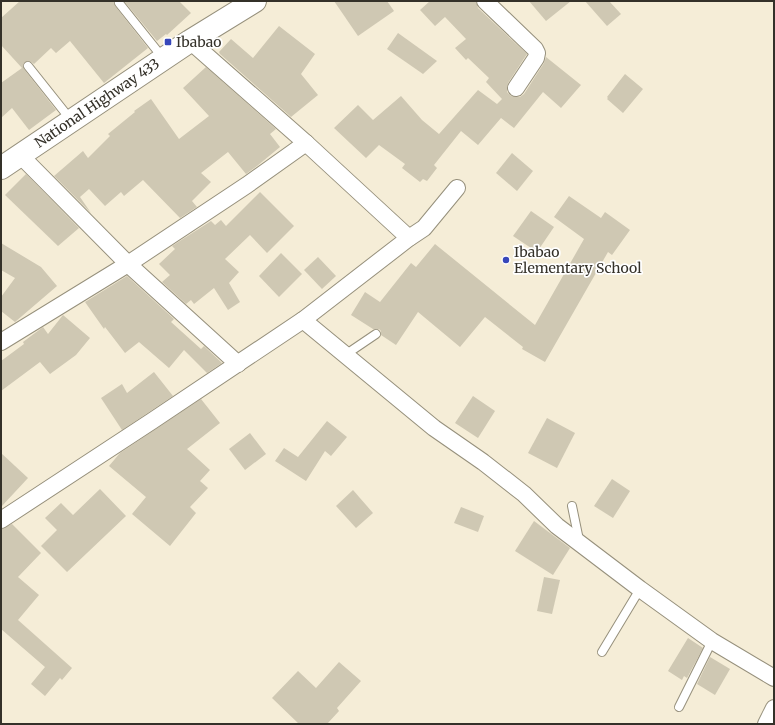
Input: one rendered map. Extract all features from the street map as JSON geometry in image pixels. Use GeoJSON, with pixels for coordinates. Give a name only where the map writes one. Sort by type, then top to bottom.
{"type":"FeatureCollection","features":[{"type":"Feature","properties":{"kind":"main road","name":"National Highway 433"},"geometry":{"type":"LineString","coordinates":[[1,168],[190,41],[255,1]]}},
{"type":"Feature","properties":{"kind":"street"},"geometry":{"type":"LineString","coordinates":[[485,1],[535,49],[537,53],[536,58],[516,88]]}},
{"type":"Feature","properties":{"kind":"street"},"geometry":{"type":"LineString","coordinates":[[190,41],[306,143],[409,238]]}},
{"type":"Feature","properties":{"kind":"street"},"geometry":{"type":"LineString","coordinates":[[1,342],[128,264],[247,185],[306,143]]}},
{"type":"Feature","properties":{"kind":"street"},"geometry":{"type":"LineString","coordinates":[[20,155],[128,264],[238,364]]}},
{"type":"Feature","properties":{"kind":"street"},"geometry":{"type":"LineString","coordinates":[[1,520],[303,320],[424,228],[457,188]]}},
{"type":"Feature","properties":{"kind":"street"},"geometry":{"type":"LineString","coordinates":[[303,320],[434,428],[483,462],[524,494],[557,526],[579,543],[712,641],[774,678]]}},
{"type":"Feature","properties":{"kind":"street"},"geometry":{"type":"LineString","coordinates":[[766,724],[774,708]]}},
{"type":"Feature","properties":{"kind":"lane"},"geometry":{"type":"LineString","coordinates":[[119,3],[163,59]]}},
{"type":"Feature","properties":{"kind":"lane"},"geometry":{"type":"LineString","coordinates":[[28,66],[71,120]]}},
{"type":"Feature","properties":{"kind":"lane"},"geometry":{"type":"LineString","coordinates":[[345,355],[376,334]]}},
{"type":"Feature","properties":{"kind":"lane"},"geometry":{"type":"LineString","coordinates":[[572,506],[579,543]]}},
{"type":"Feature","properties":{"kind":"lane"},"geometry":{"type":"LineString","coordinates":[[602,652],[640,589]]}},
{"type":"Feature","properties":{"kind":"lane"},"geometry":{"type":"LineString","coordinates":[[679,707],[712,641]]}},
{"type":"Feature","properties":{"kind":"building"},"geometry":{"type":"Polygon","coordinates":[[[20,1],[114,1],[115,6],[148,48],[104,83],[70,41],[56,53],[51,48],[34,64],[30,61],[25,62],[23,64],[24,69],[56,110],[29,130],[12,108],[1,118],[1,83],[22,68],[1,45],[1,18],[20,1]]]}},
{"type":"Feature","properties":{"kind":"building"},"geometry":{"type":"Polygon","coordinates":[[[124,1],[179,1],[191,13],[167,35],[166,34],[157,41],[124,1]]]}},
{"type":"Feature","properties":{"kind":"building"},"geometry":{"type":"Polygon","coordinates":[[[334,1],[387,1],[394,11],[358,36],[334,1]]]}},
{"type":"Feature","properties":{"kind":"building"},"geometry":{"type":"Polygon","coordinates":[[[430,1],[476,1],[478,8],[527,54],[508,83],[507,92],[511,96],[520,97],[524,94],[544,63],[546,57],[581,85],[561,108],[543,92],[514,128],[501,118],[478,145],[461,131],[434,165],[437,168],[427,181],[423,179],[420,182],[402,168],[405,164],[379,145],[366,158],[334,128],[358,105],[373,120],[401,96],[422,120],[439,134],[478,90],[497,104],[502,99],[486,82],[489,78],[468,58],[466,60],[455,48],[466,39],[445,17],[435,26],[420,10],[430,1]]]}},
{"type":"Feature","properties":{"kind":"building"},"geometry":{"type":"Polygon","coordinates":[[[529,1],[571,1],[546,21],[529,1]]]}},
{"type":"Feature","properties":{"kind":"building"},"geometry":{"type":"Polygon","coordinates":[[[585,1],[609,1],[621,14],[607,26],[585,1]]]}},
{"type":"Feature","properties":{"kind":"building"},"geometry":{"type":"Polygon","coordinates":[[[279,26],[315,54],[301,74],[318,95],[291,117],[219,52],[231,39],[253,58],[279,26]]]}},
{"type":"Feature","properties":{"kind":"building"},"geometry":{"type":"Polygon","coordinates":[[[398,33],[437,61],[423,74],[387,49],[398,33]]]}},
{"type":"Feature","properties":{"kind":"building"},"geometry":{"type":"Polygon","coordinates":[[[206,67],[276,129],[270,134],[280,147],[246,174],[228,152],[201,173],[211,182],[192,201],[197,207],[180,218],[143,180],[124,196],[121,192],[105,206],[89,189],[80,197],[91,213],[54,176],[83,151],[88,158],[110,136],[108,134],[135,112],[134,111],[151,99],[179,139],[209,116],[183,88],[206,67]]]}},
{"type":"Feature","properties":{"kind":"building"},"geometry":{"type":"Polygon","coordinates":[[[625,74],[643,89],[623,113],[607,99],[607,97],[625,74]]]}},
{"type":"Feature","properties":{"kind":"building"},"geometry":{"type":"Polygon","coordinates":[[[512,153],[533,171],[517,191],[496,173],[512,153]]]}},
{"type":"Feature","properties":{"kind":"building"},"geometry":{"type":"Polygon","coordinates":[[[26,174],[79,228],[58,246],[5,195],[26,174]]]}},
{"type":"Feature","properties":{"kind":"building"},"geometry":{"type":"Polygon","coordinates":[[[260,192],[294,226],[267,253],[250,235],[225,259],[239,272],[229,283],[240,302],[228,310],[214,288],[194,304],[191,300],[186,304],[162,282],[170,275],[159,264],[175,249],[172,246],[211,221],[215,225],[221,220],[226,226],[260,192]]]}},
{"type":"Feature","properties":{"kind":"building"},"geometry":{"type":"Polygon","coordinates":[[[569,196],[601,218],[605,212],[630,230],[612,255],[608,252],[545,362],[522,349],[523,347],[485,317],[460,347],[418,312],[396,345],[381,335],[381,331],[379,329],[373,329],[351,315],[365,292],[380,302],[411,263],[416,267],[435,244],[535,325],[584,239],[554,217],[569,196]]]}},
{"type":"Feature","properties":{"kind":"building"},"geometry":{"type":"Polygon","coordinates":[[[531,211],[554,227],[537,252],[513,236],[531,211]]]}},
{"type":"Feature","properties":{"kind":"building"},"geometry":{"type":"Polygon","coordinates":[[[1,243],[41,267],[57,286],[15,322],[1,311],[1,297],[15,278],[1,270],[1,243]]]}},
{"type":"Feature","properties":{"kind":"building"},"geometry":{"type":"Polygon","coordinates":[[[281,253],[302,274],[279,297],[259,276],[281,253]]]}},
{"type":"Feature","properties":{"kind":"building"},"geometry":{"type":"Polygon","coordinates":[[[318,257],[336,276],[322,289],[304,270],[318,257]]]}},
{"type":"Feature","properties":{"kind":"building"},"geometry":{"type":"Polygon","coordinates":[[[127,276],[174,319],[171,322],[201,349],[204,346],[222,363],[207,373],[184,350],[169,368],[139,342],[125,353],[105,327],[104,329],[85,302],[127,276]]]}},
{"type":"Feature","properties":{"kind":"building"},"geometry":{"type":"Polygon","coordinates":[[[63,315],[90,338],[76,355],[50,374],[40,362],[1,391],[1,361],[24,344],[23,342],[43,327],[48,334],[63,315]]]}},
{"type":"Feature","properties":{"kind":"building"},"geometry":{"type":"Polygon","coordinates":[[[154,372],[173,396],[122,430],[101,398],[122,384],[127,393],[154,372]]]}},
{"type":"Feature","properties":{"kind":"building"},"geometry":{"type":"Polygon","coordinates":[[[473,396],[495,411],[478,438],[455,423],[473,396]]]}},
{"type":"Feature","properties":{"kind":"building"},"geometry":{"type":"Polygon","coordinates":[[[201,399],[220,423],[187,449],[210,470],[200,481],[208,488],[190,507],[196,513],[170,546],[132,514],[146,497],[109,466],[120,453],[201,399]]]}},
{"type":"Feature","properties":{"kind":"building"},"geometry":{"type":"Polygon","coordinates":[[[547,418],[575,433],[557,468],[528,453],[547,418]]]}},
{"type":"Feature","properties":{"kind":"building"},"geometry":{"type":"Polygon","coordinates":[[[327,421],[347,437],[331,456],[325,451],[306,481],[275,461],[284,448],[298,457],[327,421]]]}},
{"type":"Feature","properties":{"kind":"building"},"geometry":{"type":"Polygon","coordinates":[[[250,433],[266,454],[245,470],[229,449],[250,433]]]}},
{"type":"Feature","properties":{"kind":"building"},"geometry":{"type":"Polygon","coordinates":[[[1,453],[28,478],[1,507],[1,453]]]}},
{"type":"Feature","properties":{"kind":"building"},"geometry":{"type":"Polygon","coordinates":[[[612,479],[630,491],[613,518],[594,506],[612,479]]]}},
{"type":"Feature","properties":{"kind":"building"},"geometry":{"type":"Polygon","coordinates":[[[100,489],[126,516],[67,572],[41,546],[57,530],[45,518],[61,503],[73,515],[100,489]]]}},
{"type":"Feature","properties":{"kind":"building"},"geometry":{"type":"Polygon","coordinates":[[[353,490],[373,513],[356,528],[336,506],[353,490]]]}},
{"type":"Feature","properties":{"kind":"building"},"geometry":{"type":"Polygon","coordinates":[[[461,507],[484,516],[478,532],[454,523],[461,507]]]}},
{"type":"Feature","properties":{"kind":"building"},"geometry":{"type":"Polygon","coordinates":[[[534,521],[570,548],[553,575],[515,551],[534,521]]]}},
{"type":"Feature","properties":{"kind":"building"},"geometry":{"type":"Polygon","coordinates":[[[12,524],[41,553],[18,577],[39,595],[18,620],[72,668],[62,680],[60,678],[45,696],[31,684],[45,667],[1,629],[1,529],[12,524]]]}},
{"type":"Feature","properties":{"kind":"building"},"geometry":{"type":"Polygon","coordinates":[[[544,577],[560,580],[552,614],[537,611],[544,577]]]}},
{"type":"Feature","properties":{"kind":"building"},"geometry":{"type":"Polygon","coordinates":[[[688,638],[703,648],[687,678],[684,676],[682,680],[668,671],[688,638]]]}},
{"type":"Feature","properties":{"kind":"building"},"geometry":{"type":"Polygon","coordinates":[[[710,657],[730,669],[715,695],[697,684],[710,657]]]}},
{"type":"Feature","properties":{"kind":"building"},"geometry":{"type":"Polygon","coordinates":[[[339,662],[361,681],[337,708],[339,711],[327,724],[299,724],[272,698],[298,671],[316,688],[339,662]]]}},
{"type":"Feature","properties":{"kind":"place","name":"Ibabao"},"geometry":{"type":"Point","coordinates":[168,42]}},
{"type":"Feature","properties":{"kind":"place","name":"Ibabao Elementary School"},"geometry":{"type":"Point","coordinates":[506,260]}}]}
